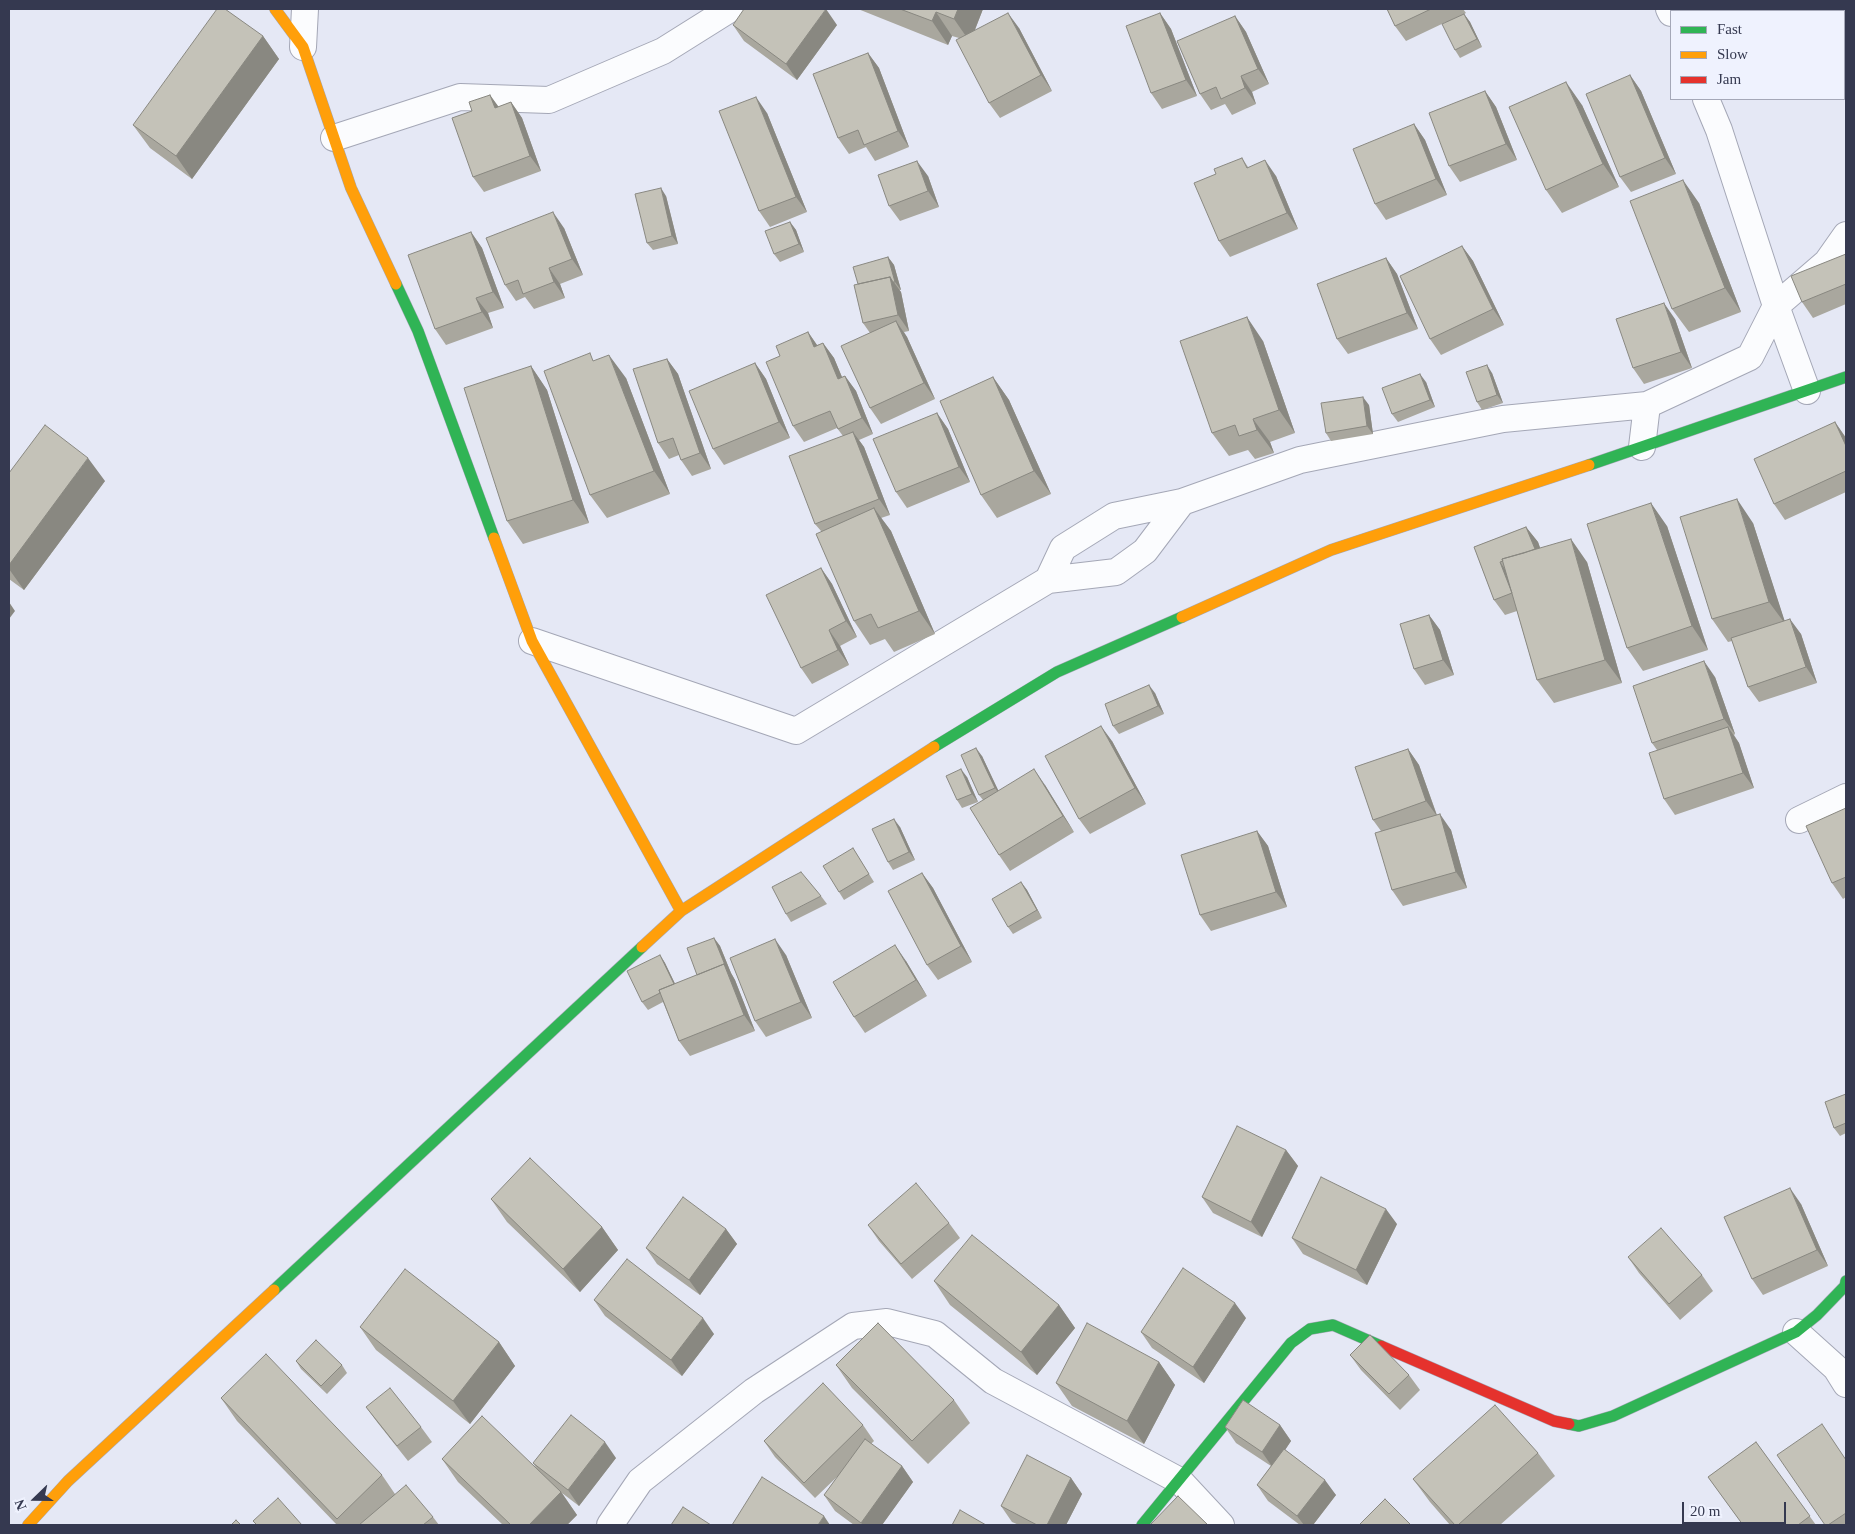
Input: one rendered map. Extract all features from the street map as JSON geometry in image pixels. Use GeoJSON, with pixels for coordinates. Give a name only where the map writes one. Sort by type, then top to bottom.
{"type":"FeatureCollection","features":[{"type":"Feature","properties":{"kind":"street"},"geometry":{"type":"LineString","coordinates":[[275,9],[303,47],[351,188],[418,331],[532,641],[681,911]]}},
{"type":"Feature","properties":{"kind":"street"},"geometry":{"type":"LineString","coordinates":[[303,47],[305,9]]}},
{"type":"Feature","properties":{"kind":"street"},"geometry":{"type":"LineString","coordinates":[[334,138],[460,97],[549,100],[663,51],[730,9]]}},
{"type":"Feature","properties":{"kind":"street"},"geometry":{"type":"LineString","coordinates":[[1706,100],[1719,130],[1776,306],[1807,391]]}},
{"type":"Feature","properties":{"kind":"street"},"geometry":{"type":"LineString","coordinates":[[1048,580],[1063,548],[1114,516],[1182,502],[1300,460],[1503,419],[1647,405],[1750,357],[1776,306],[1827,262],[1846,235]]}},
{"type":"Feature","properties":{"kind":"street"},"geometry":{"type":"LineString","coordinates":[[28,1525],[68,1481],[681,911],[877,782],[1056,672],[1331,550],[1807,391],[1845,382]]}},
{"type":"Feature","properties":{"kind":"street"},"geometry":{"type":"LineString","coordinates":[[1642,447],[1647,405]]}},
{"type":"Feature","properties":{"kind":"street"},"geometry":{"type":"LineString","coordinates":[[532,641],[796,731],[1048,580],[1116,572],[1145,551],[1182,502]]}},
{"type":"Feature","properties":{"kind":"street"},"geometry":{"type":"LineString","coordinates":[[1799,820],[1846,798]]}},
{"type":"Feature","properties":{"kind":"street"},"geometry":{"type":"LineString","coordinates":[[1142,1525],[1180,1481],[1291,1343],[1310,1329],[1333,1325],[1554,1421],[1579,1426],[1613,1416],[1796,1332],[1817,1315],[1845,1286],[1846,1281]]}},
{"type":"Feature","properties":{"kind":"street"},"geometry":{"type":"LineString","coordinates":[[610,1525],[640,1481],[754,1391],[853,1326],[887,1322],[935,1334],[993,1382],[1180,1481],[1221,1525]]}},
{"type":"Feature","properties":{"kind":"street"},"geometry":{"type":"LineString","coordinates":[[1796,1332],[1836,1368],[1846,1384]]}},
{"type":"Feature","properties":{"kind":"building"},"geometry":{"type":"Polygon","coordinates":[[[217,9],[225,9],[263,36],[176,156],[133,125],[217,9]]]}},
{"type":"Feature","properties":{"kind":"building"},"geometry":{"type":"Polygon","coordinates":[[[744,9],[826,9],[786,64],[733,25],[744,9]]]}},
{"type":"Feature","properties":{"kind":"building"},"geometry":{"type":"Polygon","coordinates":[[[900,9],[958,9],[954,19],[936,12],[932,21],[900,9]]]}},
{"type":"Feature","properties":{"kind":"building"},"geometry":{"type":"Polygon","coordinates":[[[1387,9],[1431,9],[1395,26],[1387,9]]]}},
{"type":"Feature","properties":{"kind":"building"},"geometry":{"type":"Polygon","coordinates":[[[1008,13],[1041,75],[989,103],[956,40],[1008,13]]]}},
{"type":"Feature","properties":{"kind":"building"},"geometry":{"type":"Polygon","coordinates":[[[1160,13],[1186,80],[1151,93],[1126,26],[1160,13]]]}},
{"type":"Feature","properties":{"kind":"building"},"geometry":{"type":"Polygon","coordinates":[[[1464,14],[1477,39],[1455,50],[1442,24],[1464,14]]]}},
{"type":"Feature","properties":{"kind":"building"},"geometry":{"type":"Polygon","coordinates":[[[1235,16],[1258,69],[1241,76],[1245,88],[1221,99],[1216,87],[1200,94],[1177,41],[1235,16]]]}},
{"type":"Feature","properties":{"kind":"building"},"geometry":{"type":"Polygon","coordinates":[[[868,53],[898,131],[864,145],[858,130],[838,138],[813,74],[868,53]]]}},
{"type":"Feature","properties":{"kind":"building"},"geometry":{"type":"Polygon","coordinates":[[[1630,75],[1665,158],[1620,177],[1586,94],[1630,75]]]}},
{"type":"Feature","properties":{"kind":"building"},"geometry":{"type":"Polygon","coordinates":[[[1566,82],[1603,164],[1546,190],[1509,107],[1566,82]]]}},
{"type":"Feature","properties":{"kind":"building"},"geometry":{"type":"Polygon","coordinates":[[[1485,91],[1506,144],[1449,166],[1429,113],[1485,91]]]}},
{"type":"Feature","properties":{"kind":"building"},"geometry":{"type":"Polygon","coordinates":[[[490,95],[495,108],[511,102],[530,156],[473,177],[452,118],[472,111],[469,102],[490,95]]]}},
{"type":"Feature","properties":{"kind":"building"},"geometry":{"type":"Polygon","coordinates":[[[756,97],[796,197],[759,211],[719,111],[756,97]]]}},
{"type":"Feature","properties":{"kind":"building"},"geometry":{"type":"Polygon","coordinates":[[[1414,124],[1436,179],[1375,204],[1353,149],[1414,124]]]}},
{"type":"Feature","properties":{"kind":"building"},"geometry":{"type":"Polygon","coordinates":[[[1242,158],[1247,168],[1265,160],[1287,213],[1219,241],[1194,183],[1216,174],[1214,169],[1242,158]]]}},
{"type":"Feature","properties":{"kind":"building"},"geometry":{"type":"Polygon","coordinates":[[[917,161],[928,191],[889,206],[878,175],[917,161]]]}},
{"type":"Feature","properties":{"kind":"building"},"geometry":{"type":"Polygon","coordinates":[[[1683,180],[1725,288],[1672,309],[1630,201],[1683,180]]]}},
{"type":"Feature","properties":{"kind":"building"},"geometry":{"type":"Polygon","coordinates":[[[661,188],[672,236],[647,243],[635,194],[661,188]]]}},
{"type":"Feature","properties":{"kind":"building"},"geometry":{"type":"Polygon","coordinates":[[[553,212],[572,259],[549,268],[554,282],[523,294],[518,280],[505,285],[486,238],[553,212]]]}},
{"type":"Feature","properties":{"kind":"building"},"geometry":{"type":"Polygon","coordinates":[[[790,222],[799,244],[774,254],[765,231],[790,222]]]}},
{"type":"Feature","properties":{"kind":"building"},"geometry":{"type":"Polygon","coordinates":[[[471,232],[493,292],[476,298],[482,312],[435,329],[408,255],[471,232]]]}},
{"type":"Feature","properties":{"kind":"building"},"geometry":{"type":"Polygon","coordinates":[[[1462,246],[1493,309],[1430,339],[1400,276],[1462,246]]]}},
{"type":"Feature","properties":{"kind":"building"},"geometry":{"type":"Polygon","coordinates":[[[1846,254],[1846,284],[1802,302],[1791,276],[1846,254]]]}},
{"type":"Feature","properties":{"kind":"building"},"geometry":{"type":"Polygon","coordinates":[[[888,257],[895,282],[890,277],[858,284],[853,267],[888,257]]]}},
{"type":"Feature","properties":{"kind":"building"},"geometry":{"type":"Polygon","coordinates":[[[1386,258],[1407,313],[1337,339],[1317,284],[1386,258]]]}},
{"type":"Feature","properties":{"kind":"building"},"geometry":{"type":"Polygon","coordinates":[[[890,277],[898,315],[863,323],[854,285],[890,277]]]}},
{"type":"Feature","properties":{"kind":"building"},"geometry":{"type":"Polygon","coordinates":[[[1664,303],[1681,352],[1633,368],[1616,319],[1664,303]]]}},
{"type":"Feature","properties":{"kind":"building"},"geometry":{"type":"Polygon","coordinates":[[[1247,317],[1279,410],[1253,419],[1257,430],[1239,436],[1235,425],[1212,433],[1180,341],[1247,317]]]}},
{"type":"Feature","properties":{"kind":"building"},"geometry":{"type":"Polygon","coordinates":[[[896,321],[924,383],[870,408],[841,346],[896,321]]]}},
{"type":"Feature","properties":{"kind":"building"},"geometry":{"type":"Polygon","coordinates":[[[808,332],[814,347],[823,343],[838,379],[845,376],[862,418],[838,429],[830,411],[793,426],[766,362],[780,356],[776,346],[808,332]]]}},
{"type":"Feature","properties":{"kind":"building"},"geometry":{"type":"Polygon","coordinates":[[[590,353],[593,361],[609,355],[654,471],[590,495],[544,371],[590,353]]]}},
{"type":"Feature","properties":{"kind":"building"},"geometry":{"type":"Polygon","coordinates":[[[667,359],[700,453],[681,460],[673,438],[658,443],[633,369],[667,359]]]}},
{"type":"Feature","properties":{"kind":"building"},"geometry":{"type":"Polygon","coordinates":[[[755,363],[779,422],[713,449],[689,391],[755,363]]]}},
{"type":"Feature","properties":{"kind":"building"},"geometry":{"type":"Polygon","coordinates":[[[1487,365],[1497,395],[1477,402],[1466,372],[1487,365]]]}},
{"type":"Feature","properties":{"kind":"building"},"geometry":{"type":"Polygon","coordinates":[[[531,366],[573,500],[507,521],[464,388],[531,366]]]}},
{"type":"Feature","properties":{"kind":"building"},"geometry":{"type":"Polygon","coordinates":[[[1420,374],[1430,400],[1392,414],[1382,388],[1420,374]]]}},
{"type":"Feature","properties":{"kind":"building"},"geometry":{"type":"Polygon","coordinates":[[[993,377],[1034,471],[981,495],[940,401],[993,377]]]}},
{"type":"Feature","properties":{"kind":"building"},"geometry":{"type":"Polygon","coordinates":[[[1363,397],[1367,426],[1326,433],[1321,403],[1363,397]]]}},
{"type":"Feature","properties":{"kind":"building"},"geometry":{"type":"Polygon","coordinates":[[[937,413],[959,467],[896,492],[873,439],[937,413]]]}},
{"type":"Feature","properties":{"kind":"building"},"geometry":{"type":"Polygon","coordinates":[[[1835,422],[1846,446],[1846,471],[1774,504],[1754,459],[1835,422]]]}},
{"type":"Feature","properties":{"kind":"building"},"geometry":{"type":"Polygon","coordinates":[[[45,425],[88,458],[9,565],[9,473],[45,425]]]}},
{"type":"Feature","properties":{"kind":"building"},"geometry":{"type":"Polygon","coordinates":[[[853,432],[879,499],[815,524],[789,456],[853,432]]]}},
{"type":"Feature","properties":{"kind":"building"},"geometry":{"type":"Polygon","coordinates":[[[1737,499],[1769,602],[1712,619],[1680,517],[1737,499]]]}},
{"type":"Feature","properties":{"kind":"building"},"geometry":{"type":"Polygon","coordinates":[[[1651,503],[1692,626],[1627,648],[1587,524],[1651,503]]]}},
{"type":"Feature","properties":{"kind":"building"},"geometry":{"type":"Polygon","coordinates":[[[874,508],[919,611],[878,628],[871,614],[854,621],[816,534],[874,508]]]}},
{"type":"Feature","properties":{"kind":"building"},"geometry":{"type":"Polygon","coordinates":[[[1526,527],[1535,549],[1502,559],[1503,561],[1500,562],[1512,593],[1494,600],[1474,547],[1526,527]]]}},
{"type":"Feature","properties":{"kind":"building"},"geometry":{"type":"Polygon","coordinates":[[[1571,539],[1605,660],[1537,680],[1502,559],[1571,539]]]}},
{"type":"Feature","properties":{"kind":"building"},"geometry":{"type":"Polygon","coordinates":[[[821,568],[846,621],[829,630],[838,650],[801,668],[766,595],[821,568]]]}},
{"type":"Feature","properties":{"kind":"building"},"geometry":{"type":"Polygon","coordinates":[[[1429,615],[1443,660],[1414,669],[1400,624],[1429,615]]]}},
{"type":"Feature","properties":{"kind":"building"},"geometry":{"type":"Polygon","coordinates":[[[1790,619],[1806,667],[1748,687],[1731,638],[1790,619]]]}},
{"type":"Feature","properties":{"kind":"building"},"geometry":{"type":"Polygon","coordinates":[[[1704,661],[1724,719],[1652,743],[1633,686],[1704,661]]]}},
{"type":"Feature","properties":{"kind":"building"},"geometry":{"type":"Polygon","coordinates":[[[1149,685],[1158,706],[1113,726],[1105,704],[1149,685]]]}},
{"type":"Feature","properties":{"kind":"building"},"geometry":{"type":"Polygon","coordinates":[[[1101,726],[1135,788],[1079,819],[1045,756],[1101,726]]]}},
{"type":"Feature","properties":{"kind":"building"},"geometry":{"type":"Polygon","coordinates":[[[1728,727],[1743,773],[1664,799],[1649,753],[1728,727]]]}},
{"type":"Feature","properties":{"kind":"building"},"geometry":{"type":"Polygon","coordinates":[[[976,748],[995,788],[979,795],[961,755],[976,748]]]}},
{"type":"Feature","properties":{"kind":"building"},"geometry":{"type":"Polygon","coordinates":[[[1408,749],[1426,801],[1373,820],[1355,767],[1408,749]]]}},
{"type":"Feature","properties":{"kind":"building"},"geometry":{"type":"Polygon","coordinates":[[[961,769],[972,794],[957,800],[946,776],[961,769]]]}},
{"type":"Feature","properties":{"kind":"building"},"geometry":{"type":"Polygon","coordinates":[[[1034,769],[1063,816],[999,855],[970,808],[1034,769]]]}},
{"type":"Feature","properties":{"kind":"building"},"geometry":{"type":"Polygon","coordinates":[[[1846,808],[1846,877],[1832,883],[1806,826],[1846,808]]]}},
{"type":"Feature","properties":{"kind":"building"},"geometry":{"type":"Polygon","coordinates":[[[1440,814],[1456,872],[1392,890],[1375,833],[1440,814]]]}},
{"type":"Feature","properties":{"kind":"building"},"geometry":{"type":"Polygon","coordinates":[[[894,819],[909,852],[888,862],[872,829],[894,819]]]}},
{"type":"Feature","properties":{"kind":"building"},"geometry":{"type":"Polygon","coordinates":[[[1257,831],[1276,892],[1200,915],[1181,855],[1257,831]]]}},
{"type":"Feature","properties":{"kind":"building"},"geometry":{"type":"Polygon","coordinates":[[[853,848],[869,874],[839,892],[823,866],[853,848]]]}},
{"type":"Feature","properties":{"kind":"building"},"geometry":{"type":"Polygon","coordinates":[[[801,872],[821,896],[786,914],[772,887],[801,872]]]}},
{"type":"Feature","properties":{"kind":"building"},"geometry":{"type":"Polygon","coordinates":[[[922,873],[961,946],[927,965],[888,891],[922,873]]]}},
{"type":"Feature","properties":{"kind":"building"},"geometry":{"type":"Polygon","coordinates":[[[1021,882],[1037,910],[1008,927],[992,899],[1021,882]]]}},
{"type":"Feature","properties":{"kind":"building"},"geometry":{"type":"Polygon","coordinates":[[[714,938],[725,965],[697,975],[687,948],[714,938]]]}},
{"type":"Feature","properties":{"kind":"building"},"geometry":{"type":"Polygon","coordinates":[[[775,939],[801,1002],[755,1021],[730,958],[775,939]]]}},
{"type":"Feature","properties":{"kind":"building"},"geometry":{"type":"Polygon","coordinates":[[[895,945],[916,980],[854,1017],[833,982],[895,945]]]}},
{"type":"Feature","properties":{"kind":"building"},"geometry":{"type":"Polygon","coordinates":[[[660,955],[674,984],[659,990],[660,993],[642,1002],[627,971],[660,955]]]}},
{"type":"Feature","properties":{"kind":"building"},"geometry":{"type":"Polygon","coordinates":[[[724,964],[744,1015],[679,1041],[659,990],[724,964]]]}},
{"type":"Feature","properties":{"kind":"building"},"geometry":{"type":"Polygon","coordinates":[[[1846,1094],[1846,1123],[1834,1128],[1825,1102],[1846,1094]]]}},
{"type":"Feature","properties":{"kind":"building"},"geometry":{"type":"Polygon","coordinates":[[[1237,1126],[1286,1150],[1251,1222],[1202,1197],[1237,1126]]]}},
{"type":"Feature","properties":{"kind":"building"},"geometry":{"type":"Polygon","coordinates":[[[530,1158],[602,1227],[563,1269],[491,1199],[530,1158]]]}},
{"type":"Feature","properties":{"kind":"building"},"geometry":{"type":"Polygon","coordinates":[[[1321,1177],[1386,1209],[1356,1270],[1292,1238],[1321,1177]]]}},
{"type":"Feature","properties":{"kind":"building"},"geometry":{"type":"Polygon","coordinates":[[[916,1183],[949,1223],[901,1264],[868,1225],[916,1183]]]}},
{"type":"Feature","properties":{"kind":"building"},"geometry":{"type":"Polygon","coordinates":[[[1790,1188],[1817,1250],[1752,1279],[1724,1217],[1790,1188]]]}},
{"type":"Feature","properties":{"kind":"building"},"geometry":{"type":"Polygon","coordinates":[[[683,1197],[726,1229],[689,1280],[646,1248],[683,1197]]]}},
{"type":"Feature","properties":{"kind":"building"},"geometry":{"type":"Polygon","coordinates":[[[1661,1228],[1702,1275],[1669,1304],[1628,1257],[1661,1228]]]}},
{"type":"Feature","properties":{"kind":"building"},"geometry":{"type":"Polygon","coordinates":[[[972,1235],[1059,1305],[1021,1352],[934,1281],[972,1235]]]}},
{"type":"Feature","properties":{"kind":"building"},"geometry":{"type":"Polygon","coordinates":[[[627,1259],[703,1318],[671,1360],[594,1300],[627,1259]]]}},
{"type":"Feature","properties":{"kind":"building"},"geometry":{"type":"Polygon","coordinates":[[[1183,1268],[1235,1303],[1193,1367],[1141,1332],[1183,1268]]]}},
{"type":"Feature","properties":{"kind":"building"},"geometry":{"type":"Polygon","coordinates":[[[405,1269],[499,1342],[453,1401],[360,1327],[405,1269]]]}},
{"type":"Feature","properties":{"kind":"building"},"geometry":{"type":"Polygon","coordinates":[[[878,1323],[954,1400],[912,1441],[836,1365],[878,1323]]]}},
{"type":"Feature","properties":{"kind":"building"},"geometry":{"type":"Polygon","coordinates":[[[1087,1323],[1159,1362],[1127,1421],[1056,1383],[1087,1323]]]}},
{"type":"Feature","properties":{"kind":"building"},"geometry":{"type":"Polygon","coordinates":[[[1370,1335],[1409,1375],[1389,1394],[1350,1355],[1370,1335]]]}},
{"type":"Feature","properties":{"kind":"building"},"geometry":{"type":"Polygon","coordinates":[[[316,1340],[342,1365],[321,1386],[296,1361],[316,1340]]]}},
{"type":"Feature","properties":{"kind":"building"},"geometry":{"type":"Polygon","coordinates":[[[266,1354],[382,1475],[337,1519],[221,1398],[266,1354]]]}},
{"type":"Feature","properties":{"kind":"building"},"geometry":{"type":"Polygon","coordinates":[[[823,1383],[863,1425],[804,1483],[764,1441],[823,1383]]]}},
{"type":"Feature","properties":{"kind":"building"},"geometry":{"type":"Polygon","coordinates":[[[390,1388],[421,1427],[397,1446],[366,1407],[390,1388]]]}},
{"type":"Feature","properties":{"kind":"building"},"geometry":{"type":"Polygon","coordinates":[[[1243,1400],[1280,1425],[1262,1452],[1225,1427],[1243,1400]]]}},
{"type":"Feature","properties":{"kind":"building"},"geometry":{"type":"Polygon","coordinates":[[[1495,1405],[1538,1453],[1458,1525],[1455,1525],[1413,1479],[1495,1405]]]}},
{"type":"Feature","properties":{"kind":"building"},"geometry":{"type":"Polygon","coordinates":[[[571,1415],[605,1442],[568,1490],[533,1463],[571,1415]]]}},
{"type":"Feature","properties":{"kind":"building"},"geometry":{"type":"Polygon","coordinates":[[[482,1416],[561,1492],[529,1525],[511,1525],[442,1459],[482,1416]]]}},
{"type":"Feature","properties":{"kind":"building"},"geometry":{"type":"Polygon","coordinates":[[[1822,1424],[1846,1460],[1846,1513],[1828,1525],[1825,1525],[1777,1455],[1822,1424]]]}},
{"type":"Feature","properties":{"kind":"building"},"geometry":{"type":"Polygon","coordinates":[[[865,1439],[902,1466],[861,1523],[824,1495],[865,1439]]]}},
{"type":"Feature","properties":{"kind":"building"},"geometry":{"type":"Polygon","coordinates":[[[1756,1442],[1810,1516],[1798,1525],[1743,1525],[1708,1477],[1756,1442]]]}},
{"type":"Feature","properties":{"kind":"building"},"geometry":{"type":"Polygon","coordinates":[[[1284,1449],[1325,1480],[1297,1516],[1257,1485],[1284,1449]]]}},
{"type":"Feature","properties":{"kind":"building"},"geometry":{"type":"Polygon","coordinates":[[[1027,1455],[1071,1478],[1047,1525],[1037,1525],[1001,1506],[1027,1455]]]}},
{"type":"Feature","properties":{"kind":"building"},"geometry":{"type":"Polygon","coordinates":[[[762,1477],[824,1516],[818,1525],[732,1525],[762,1477]]]}},
{"type":"Feature","properties":{"kind":"building"},"geometry":{"type":"Polygon","coordinates":[[[406,1485],[433,1517],[423,1525],[359,1525],[406,1485]]]}},
{"type":"Feature","properties":{"kind":"building"},"geometry":{"type":"Polygon","coordinates":[[[1178,1496],[1208,1525],[1151,1524],[1178,1496]]]}},
{"type":"Feature","properties":{"kind":"building"},"geometry":{"type":"Polygon","coordinates":[[[278,1498],[302,1525],[257,1525],[253,1521],[278,1498]]]}},
{"type":"Feature","properties":{"kind":"building"},"geometry":{"type":"Polygon","coordinates":[[[1385,1499],[1411,1525],[1359,1525],[1385,1499]]]}},
{"type":"Feature","properties":{"kind":"building"},"geometry":{"type":"Polygon","coordinates":[[[683,1507],[711,1525],[671,1525],[683,1507]]]}},
{"type":"Feature","properties":{"kind":"building"},"geometry":{"type":"Polygon","coordinates":[[[960,1510],[986,1525],[952,1525],[960,1510]]]}},
{"type":"Feature","properties":{"kind":"building"},"geometry":{"type":"Polygon","coordinates":[[[236,1520],[241,1525],[231,1525],[236,1520]]]}},
{"type":"Feature","properties":{"kind":"traffic: fast"},"geometry":{"type":"LineString","coordinates":[[396,284],[418,331],[494,538]]}},
{"type":"Feature","properties":{"kind":"traffic: fast"},"geometry":{"type":"LineString","coordinates":[[1589,465],[1846,377]]}},
{"type":"Feature","properties":{"kind":"traffic: fast"},"geometry":{"type":"LineString","coordinates":[[934,747],[1057,672],[1182,617]]}},
{"type":"Feature","properties":{"kind":"traffic: fast"},"geometry":{"type":"LineString","coordinates":[[274,1290],[642,947]]}},
{"type":"Feature","properties":{"kind":"traffic: fast"},"geometry":{"type":"LineString","coordinates":[[1569,1424],[1579,1426],[1613,1416],[1796,1332],[1817,1315],[1845,1286],[1846,1281]]}},
{"type":"Feature","properties":{"kind":"traffic: fast"},"geometry":{"type":"LineString","coordinates":[[1142,1525],[1291,1343],[1310,1329],[1333,1325],[1381,1346]]}},
{"type":"Feature","properties":{"kind":"traffic: slow"},"geometry":{"type":"LineString","coordinates":[[275,9],[303,47],[351,188],[396,284]]}},
{"type":"Feature","properties":{"kind":"traffic: slow"},"geometry":{"type":"LineString","coordinates":[[1182,617],[1331,550],[1589,465]]}},
{"type":"Feature","properties":{"kind":"traffic: slow"},"geometry":{"type":"LineString","coordinates":[[494,538],[532,641],[681,911]]}},
{"type":"Feature","properties":{"kind":"traffic: slow"},"geometry":{"type":"LineString","coordinates":[[642,947],[681,911],[934,747]]}},
{"type":"Feature","properties":{"kind":"traffic: slow"},"geometry":{"type":"LineString","coordinates":[[28,1525],[68,1481],[274,1290]]}},
{"type":"Feature","properties":{"kind":"traffic: jam"},"geometry":{"type":"LineString","coordinates":[[1381,1346],[1554,1421],[1569,1424]]}}]}
